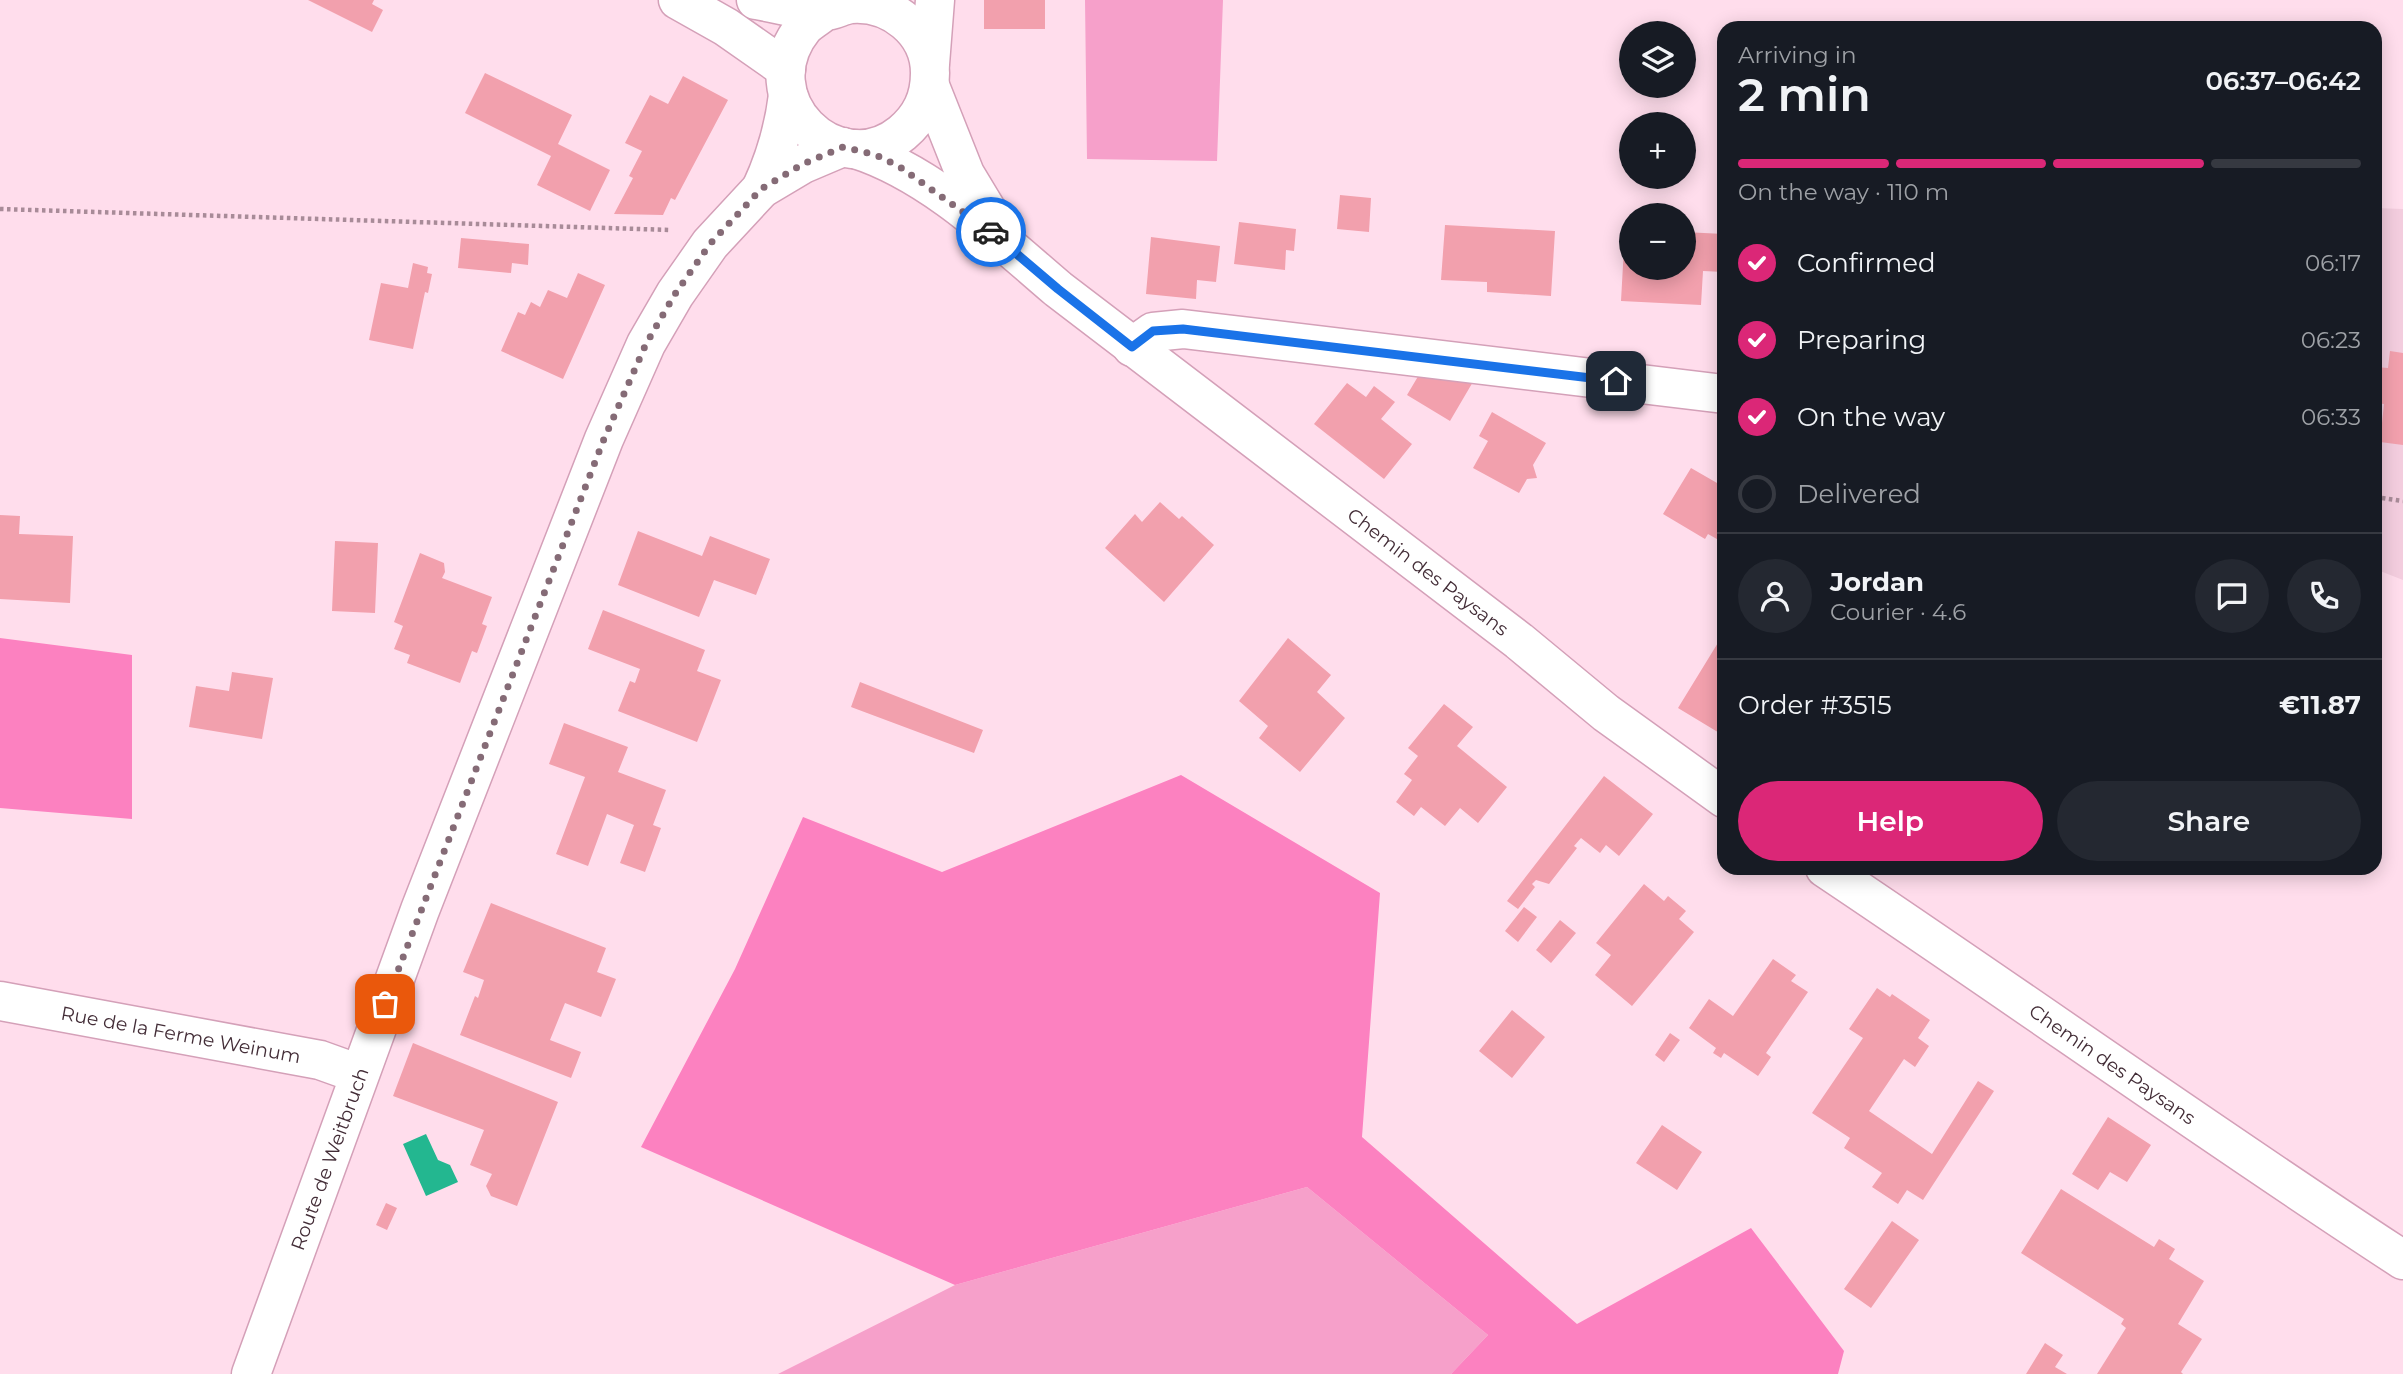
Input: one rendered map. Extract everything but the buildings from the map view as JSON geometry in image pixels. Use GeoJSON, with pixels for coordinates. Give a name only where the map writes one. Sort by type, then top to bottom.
{"type":"FeatureCollection","features":[{"type":"Feature","properties":{"kind":"street"},"geometry":{"type":"LineString","coordinates":[[678,0],[726,27],[787,82],[796,113],[808,129],[825,140],[849,148]]}},
{"type":"Feature","properties":{"kind":"street"},"geometry":{"type":"LineString","coordinates":[[756,0],[871,5],[892,12],[910,25],[923,44],[930,76]]}},
{"type":"Feature","properties":{"kind":"street","name":"Route de Weitbruch"},"geometry":{"type":"LineString","coordinates":[[251,1374],[420,910],[604,439],[646,344],[675,294],[710,244],[761,189],[803,164],[849,148],[877,146],[896,138],[912,124],[924,107],[930,76],[935,0]]}},
{"type":"Feature","properties":{"kind":"street","name":"Route de Weitbruch"},"geometry":{"type":"LineString","coordinates":[[761,189],[773,164],[785,120],[792,46],[806,25],[843,5]]}},
{"type":"Feature","properties":{"kind":"street","name":"Chemin des Paysans"},"geometry":{"type":"LineString","coordinates":[[930,76],[965,174],[1010,246]]}},
{"type":"Feature","properties":{"kind":"street","name":"Chemin des Paysans"},"geometry":{"type":"LineString","coordinates":[[849,148],[900,167],[935,190],[1010,246],[1058,289],[1132,347],[1508,633],[1606,713],[1717,793]]}},
{"type":"Feature","properties":{"kind":"street"},"geometry":{"type":"LineString","coordinates":[[1132,347],[1153,331],[1183,329],[1717,393]]}},
{"type":"Feature","properties":{"kind":"street","name":"Chemin des Paysans"},"geometry":{"type":"LineString","coordinates":[[1835,875],[2009,991],[2297,1191],[2403,1260]]}},
{"type":"Feature","properties":{"kind":"street","name":"Rue de la Ferme Weinum"},"geometry":{"type":"LineString","coordinates":[[0,1001],[320,1060],[359,1074]]}},
{"type":"Feature","properties":{"kind":"path"},"geometry":{"type":"LineString","coordinates":[[0,209],[666,229],[710,244]]}},
{"type":"Feature","properties":{"kind":"path"},"geometry":{"type":"LineString","coordinates":[[2382,498],[2403,501]]}},
{"type":"Feature","properties":{"kind":"shaded area"},"geometry":{"type":"Polygon","coordinates":[[[1085,0],[1223,0],[1217,161],[1087,159],[1085,0]]]}},
{"type":"Feature","properties":{"kind":"shaded area"},"geometry":{"type":"Polygon","coordinates":[[[2382,208],[2403,209],[2403,580],[2382,572],[2382,208]]]}},
{"type":"Feature","properties":{"kind":"shaded area"},"geometry":{"type":"Polygon","coordinates":[[[0,638],[132,655],[132,819],[0,808],[0,638]]]}},
{"type":"Feature","properties":{"kind":"shaded area"},"geometry":{"type":"Polygon","coordinates":[[[1181,775],[1380,893],[1362,1137],[1577,1324],[1751,1228],[1844,1351],[1838,1374],[1451,1374],[1488,1335],[1307,1187],[955,1285],[641,1147],[735,969],[803,817],[942,872],[1181,775]]]}},
{"type":"Feature","properties":{"kind":"shaded area"},"geometry":{"type":"Polygon","coordinates":[[[426,1134],[438,1160],[450,1165],[458,1182],[426,1196],[403,1144],[426,1134]]]}},
{"type":"Feature","properties":{"kind":"shaded area"},"geometry":{"type":"Polygon","coordinates":[[[1307,1187],[1488,1335],[1451,1374],[778,1374],[955,1285],[1307,1187]]]}},
{"type":"Feature","properties":{"kind":"way so far"},"geometry":{"type":"LineString","coordinates":[[385,1004],[604,439],[646,344],[675,294],[710,244],[761,189],[803,164],[843,147],[876,155],[900,167],[991,232]]}},
{"type":"Feature","properties":{"kind":"route"},"geometry":{"type":"LineString","coordinates":[[991,232],[1132,347],[1153,331],[1183,329],[1616,381]]}}]}
